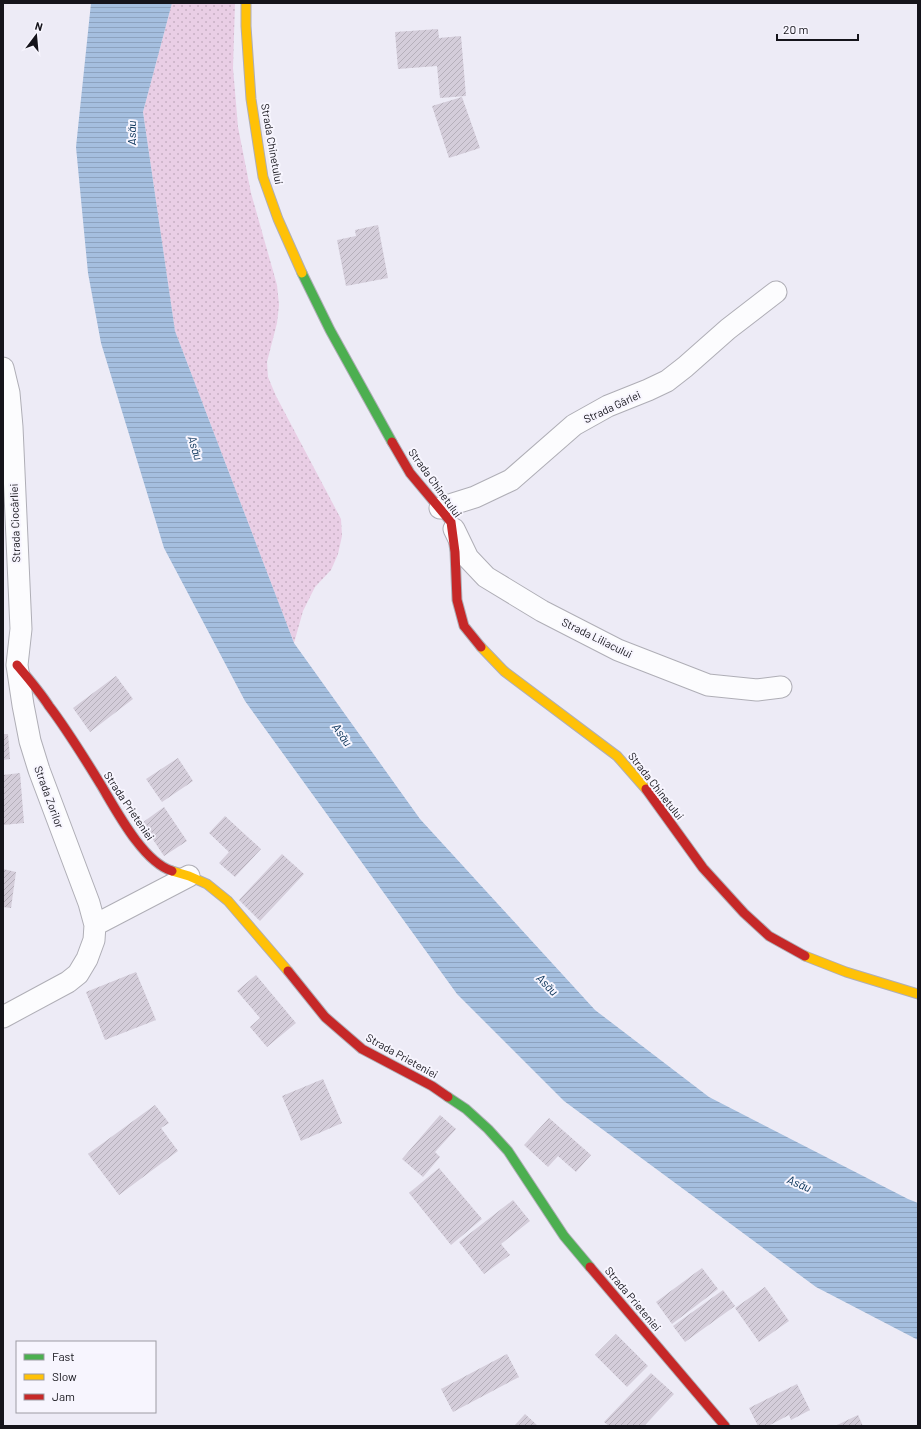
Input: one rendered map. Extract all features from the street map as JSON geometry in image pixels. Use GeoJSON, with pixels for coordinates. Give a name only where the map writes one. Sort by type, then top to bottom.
{"type":"FeatureCollection","features":[{"type":"Feature","properties":{"kind":"street","name":"Strada Chinetului"},"geometry":{"type":"LineString","coordinates":[[246,3],[251,99],[263,177],[293,255],[365,396],[410,473],[445,515],[454,540],[457,600],[464,626],[480,646],[504,671],[617,756],[640,781],[703,868],[744,913],[769,936],[799,952],[846,972],[918,994]]}},
{"type":"Feature","properties":{"kind":"street","name":"Strada Gârlei"},"geometry":{"type":"LineString","coordinates":[[445,515],[475,497],[511,480],[574,425],[608,406],[667,381],[728,329],[776,292]]}},
{"type":"Feature","properties":{"kind":"street","name":"Strada Ciocârliei"},"geometry":{"type":"LineString","coordinates":[[3,368],[9,393],[12,426],[21,630],[10,664]]}},
{"type":"Feature","properties":{"kind":"street","name":"Strada Liliacului"},"geometry":{"type":"LineString","coordinates":[[445,515],[468,558],[486,577],[542,611],[618,650],[708,685],[757,690],[781,687]]}},
{"type":"Feature","properties":{"kind":"street","name":"Strada Prieteniei"},"geometry":{"type":"LineString","coordinates":[[10,664],[49,705],[101,785],[124,824],[153,860],[166,869],[189,876],[207,884],[228,901],[264,942],[325,1017],[340,1031],[362,1049],[432,1086],[466,1109],[508,1151],[564,1236],[725,1426]]}},
{"type":"Feature","properties":{"kind":"street","name":"Strada Zorilor"},"geometry":{"type":"LineString","coordinates":[[3,1016],[68,982],[78,974],[87,959],[94,940],[95,925],[89,903],[39,770],[30,741],[23,705],[10,664]]}},
{"type":"Feature","properties":{"kind":"street"},"geometry":{"type":"LineString","coordinates":[[95,925],[189,876]]}},
{"type":"Feature","properties":{"kind":"shaded area"},"geometry":{"type":"Polygon","coordinates":[[[172,3],[235,3],[233,68],[238,127],[251,193],[277,285],[279,305],[277,323],[267,362],[268,377],[276,396],[341,519],[342,536],[338,554],[331,570],[315,587],[303,611],[294,643],[175,331],[143,112],[172,3]]]}},
{"type":"Feature","properties":{"kind":"water","name":"Asău"},"geometry":{"type":"Polygon","coordinates":[[[91,3],[172,3],[143,112],[175,331],[294,643],[420,819],[595,1010],[709,1097],[918,1203],[918,1340],[816,1287],[564,1101],[457,994],[245,701],[164,548],[101,343],[88,273],[76,147],[91,3]]]}},
{"type":"Feature","properties":{"kind":"building"},"geometry":{"type":"Polygon","coordinates":[[[438,29],[439,38],[461,36],[466,96],[440,98],[437,66],[398,69],[395,32],[438,29]]]}},
{"type":"Feature","properties":{"kind":"building"},"geometry":{"type":"Polygon","coordinates":[[[462,97],[480,148],[449,158],[432,106],[462,97]]]}},
{"type":"Feature","properties":{"kind":"building"},"geometry":{"type":"Polygon","coordinates":[[[378,225],[388,278],[346,286],[337,240],[356,236],[355,230],[378,225]]]}},
{"type":"Feature","properties":{"kind":"building"},"geometry":{"type":"Polygon","coordinates":[[[116,676],[133,699],[90,732],[73,708],[116,676]]]}},
{"type":"Feature","properties":{"kind":"building"},"geometry":{"type":"Polygon","coordinates":[[[3,734],[8,734],[10,759],[3,760],[3,734]]]}},
{"type":"Feature","properties":{"kind":"building"},"geometry":{"type":"Polygon","coordinates":[[[178,758],[193,781],[162,802],[146,779],[178,758]]]}},
{"type":"Feature","properties":{"kind":"building"},"geometry":{"type":"Polygon","coordinates":[[[20,773],[24,823],[3,825],[3,775],[20,773]]]}},
{"type":"Feature","properties":{"kind":"building"},"geometry":{"type":"Polygon","coordinates":[[[164,807],[187,841],[164,856],[142,823],[164,807]]]}},
{"type":"Feature","properties":{"kind":"building"},"geometry":{"type":"Polygon","coordinates":[[[225,816],[261,849],[235,877],[219,863],[229,852],[209,833],[225,816]]]}},
{"type":"Feature","properties":{"kind":"building"},"geometry":{"type":"Polygon","coordinates":[[[282,854],[304,874],[260,921],[239,900],[282,854]]]}},
{"type":"Feature","properties":{"kind":"building"},"geometry":{"type":"Polygon","coordinates":[[[3,869],[16,872],[11,908],[3,907],[3,869]]]}},
{"type":"Feature","properties":{"kind":"building"},"geometry":{"type":"Polygon","coordinates":[[[136,972],[156,1020],[105,1040],[86,992],[136,972]]]}},
{"type":"Feature","properties":{"kind":"building"},"geometry":{"type":"Polygon","coordinates":[[[256,975],[296,1023],[267,1047],[250,1027],[260,1018],[237,991],[256,975]]]}},
{"type":"Feature","properties":{"kind":"building"},"geometry":{"type":"Polygon","coordinates":[[[323,1079],[342,1123],[301,1141],[282,1096],[323,1079]]]}},
{"type":"Feature","properties":{"kind":"building"},"geometry":{"type":"Polygon","coordinates":[[[155,1105],[169,1123],[161,1128],[178,1151],[119,1195],[88,1154],[155,1105]]]}},
{"type":"Feature","properties":{"kind":"building"},"geometry":{"type":"Polygon","coordinates":[[[440,1115],[456,1129],[435,1152],[440,1157],[423,1177],[402,1159],[440,1115]]]}},
{"type":"Feature","properties":{"kind":"building"},"geometry":{"type":"Polygon","coordinates":[[[549,1118],[591,1155],[576,1172],[558,1156],[548,1167],[524,1145],[549,1118]]]}},
{"type":"Feature","properties":{"kind":"building"},"geometry":{"type":"Polygon","coordinates":[[[439,1168],[482,1219],[451,1245],[409,1193],[439,1168]]]}},
{"type":"Feature","properties":{"kind":"building"},"geometry":{"type":"Polygon","coordinates":[[[513,1200],[530,1221],[501,1244],[510,1255],[484,1274],[459,1242],[513,1200]]]}},
{"type":"Feature","properties":{"kind":"building"},"geometry":{"type":"Polygon","coordinates":[[[702,1268],[718,1289],[672,1324],[656,1302],[702,1268]]]}},
{"type":"Feature","properties":{"kind":"building"},"geometry":{"type":"Polygon","coordinates":[[[765,1287],[789,1321],[759,1342],[735,1308],[765,1287]]]}},
{"type":"Feature","properties":{"kind":"building"},"geometry":{"type":"Polygon","coordinates":[[[723,1290],[735,1306],[685,1342],[673,1326],[723,1290]]]}},
{"type":"Feature","properties":{"kind":"building"},"geometry":{"type":"Polygon","coordinates":[[[616,1334],[648,1366],[627,1387],[595,1355],[616,1334]]]}},
{"type":"Feature","properties":{"kind":"building"},"geometry":{"type":"Polygon","coordinates":[[[507,1354],[519,1377],[453,1412],[441,1389],[507,1354]]]}},
{"type":"Feature","properties":{"kind":"building"},"geometry":{"type":"Polygon","coordinates":[[[651,1373],[674,1394],[644,1426],[609,1426],[604,1422],[651,1373]]]}},
{"type":"Feature","properties":{"kind":"building"},"geometry":{"type":"Polygon","coordinates":[[[797,1384],[810,1410],[791,1420],[789,1415],[768,1426],[758,1426],[749,1408],[797,1384]]]}},
{"type":"Feature","properties":{"kind":"building"},"geometry":{"type":"Polygon","coordinates":[[[525,1414],[538,1426],[514,1426],[525,1414]]]}},
{"type":"Feature","properties":{"kind":"building"},"geometry":{"type":"Polygon","coordinates":[[[858,1415],[863,1426],[835,1426],[858,1415]]]}},
{"type":"Feature","properties":{"kind":"traffic: fast"},"geometry":{"type":"LineString","coordinates":[[302,273],[330,330],[392,442]]}},
{"type":"Feature","properties":{"kind":"traffic: fast"},"geometry":{"type":"LineString","coordinates":[[448,1097],[466,1109],[488,1129],[508,1151],[564,1236],[590,1267]]}},
{"type":"Feature","properties":{"kind":"traffic: slow"},"geometry":{"type":"LineString","coordinates":[[246,3],[251,99],[263,177],[278,219],[302,273]]}},
{"type":"Feature","properties":{"kind":"traffic: slow"},"geometry":{"type":"LineString","coordinates":[[481,647],[504,671],[617,756],[646,789]]}},
{"type":"Feature","properties":{"kind":"traffic: slow"},"geometry":{"type":"LineString","coordinates":[[172,871],[189,876],[207,884],[228,901],[288,971]]}},
{"type":"Feature","properties":{"kind":"traffic: slow"},"geometry":{"type":"LineString","coordinates":[[805,956],[846,972],[918,994]]}},
{"type":"Feature","properties":{"kind":"traffic: jam"},"geometry":{"type":"LineString","coordinates":[[392,442],[410,473],[451,522],[455,552],[457,600],[464,626],[481,647]]}},
{"type":"Feature","properties":{"kind":"traffic: jam"},"geometry":{"type":"LineString","coordinates":[[17,665],[34,685],[70,735],[131,834],[151,857],[161,866],[172,871]]}},
{"type":"Feature","properties":{"kind":"traffic: jam"},"geometry":{"type":"LineString","coordinates":[[646,789],[703,868],[744,913],[769,936],[805,956]]}},
{"type":"Feature","properties":{"kind":"traffic: jam"},"geometry":{"type":"LineString","coordinates":[[288,971],[325,1017],[362,1049],[432,1086],[448,1097]]}},
{"type":"Feature","properties":{"kind":"traffic: jam"},"geometry":{"type":"LineString","coordinates":[[590,1267],[725,1426]]}}]}
